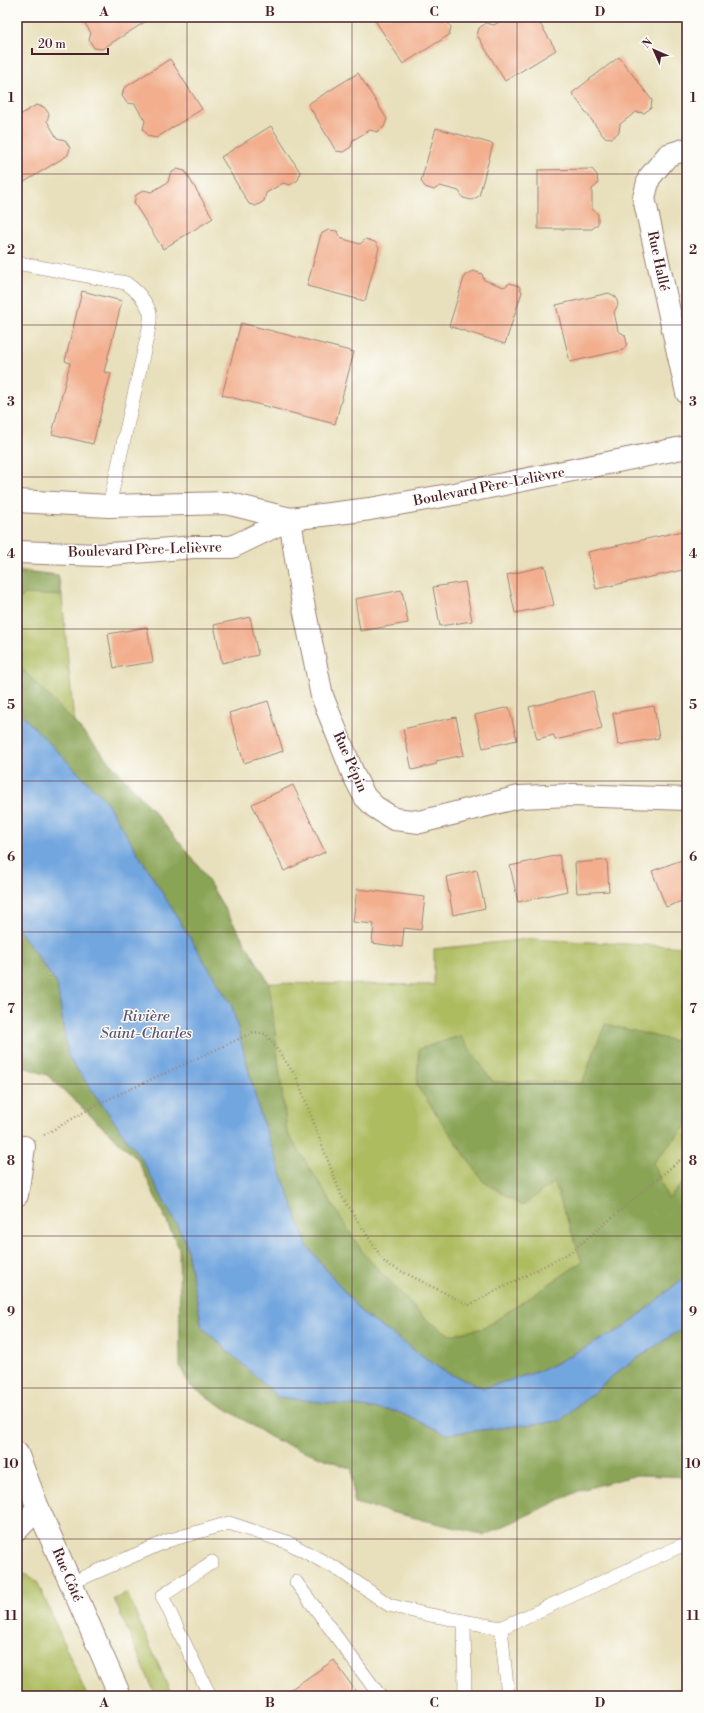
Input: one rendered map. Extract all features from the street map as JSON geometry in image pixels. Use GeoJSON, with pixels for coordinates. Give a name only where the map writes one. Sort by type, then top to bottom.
{"type":"FeatureCollection","features":[{"type":"Feature","properties":{"kind":"main road","name":"Rue Hallé"},"geometry":{"type":"LineString","coordinates":[[687,149],[668,155],[649,178],[644,198],[687,393]]}},
{"type":"Feature","properties":{"kind":"main road","name":"Boulevard Père-Lelièvre"},"geometry":{"type":"LineString","coordinates":[[17,552],[99,554],[232,547],[290,519],[370,509],[454,494],[687,447]]}},
{"type":"Feature","properties":{"kind":"main road","name":"Boulevard Père-Lelièvre"},"geometry":{"type":"LineString","coordinates":[[17,502],[109,506],[227,503],[290,519]]}},
{"type":"Feature","properties":{"kind":"main road","name":"Rue Pépin"},"geometry":{"type":"LineString","coordinates":[[290,519],[302,598],[322,696],[354,776],[365,797],[375,807],[394,819],[420,822],[519,797],[574,794],[687,800]]}},
{"type":"Feature","properties":{"kind":"main road"},"geometry":{"type":"LineString","coordinates":[[17,1195],[24,1146]]}},
{"type":"Feature","properties":{"kind":"main road","name":"Rue Côté"},"geometry":{"type":"LineString","coordinates":[[17,1452],[38,1508],[120,1696]]}},
{"type":"Feature","properties":{"kind":"main road"},"geometry":{"type":"LineString","coordinates":[[17,1506],[38,1508]]}},
{"type":"Feature","properties":{"kind":"main road"},"geometry":{"type":"LineString","coordinates":[[17,1530],[38,1508]]}},
{"type":"Feature","properties":{"kind":"lane"},"geometry":{"type":"LineString","coordinates":[[17,263],[126,283],[138,294],[150,314],[148,333],[109,506]]}},
{"type":"Feature","properties":{"kind":"lane"},"geometry":{"type":"LineString","coordinates":[[71,1583],[167,1541],[229,1523],[287,1542],[339,1570],[389,1605],[464,1622],[501,1628],[687,1544]]}},
{"type":"Feature","properties":{"kind":"lane"},"geometry":{"type":"LineString","coordinates":[[210,1696],[162,1596],[212,1562]]}},
{"type":"Feature","properties":{"kind":"lane"},"geometry":{"type":"LineString","coordinates":[[296,1582],[380,1696]]}},
{"type":"Feature","properties":{"kind":"lane"},"geometry":{"type":"LineString","coordinates":[[464,1622],[465,1696]]}},
{"type":"Feature","properties":{"kind":"lane"},"geometry":{"type":"LineString","coordinates":[[501,1628],[508,1696]]}},
{"type":"Feature","properties":{"kind":"path"},"geometry":{"type":"LineString","coordinates":[[24,1146],[98,1104],[254,1032],[266,1034],[296,1076],[341,1195],[385,1263],[469,1305],[571,1252],[687,1154]]}},
{"type":"Feature","properties":{"kind":"green space"},"geometry":{"type":"Polygon","coordinates":[[[17,570],[58,575],[62,596],[74,722],[154,812],[201,869],[269,983],[434,985],[434,949],[530,939],[687,947],[687,1275],[543,1370],[362,1313],[105,800],[17,710],[17,570]]]}},
{"type":"Feature","properties":{"kind":"green space"},"geometry":{"type":"Polygon","coordinates":[[[17,573],[58,575],[62,596],[25,594],[17,602],[17,573]]]}},
{"type":"Feature","properties":{"kind":"green space"},"geometry":{"type":"Polygon","coordinates":[[[17,664],[74,722],[154,812],[201,869],[269,983],[287,1132],[363,1253],[423,1317],[450,1335],[484,1328],[582,1262],[554,1182],[522,1206],[483,1181],[417,1086],[419,1049],[460,1036],[493,1082],[582,1083],[605,1024],[687,1044],[687,1125],[653,1163],[668,1199],[687,1178],[687,1275],[625,1327],[543,1370],[484,1388],[445,1372],[362,1313],[307,1246],[260,1114],[232,1006],[105,800],[17,710],[17,664]]]}},
{"type":"Feature","properties":{"kind":"green space"},"geometry":{"type":"Polygon","coordinates":[[[17,927],[57,984],[68,1057],[142,1160],[185,1240],[202,1327],[278,1397],[396,1411],[447,1434],[560,1421],[620,1370],[687,1325],[687,1477],[637,1475],[581,1490],[485,1535],[354,1503],[352,1469],[275,1440],[190,1386],[180,1367],[179,1248],[138,1160],[47,1075],[17,1065],[17,927]]]}},
{"type":"Feature","properties":{"kind":"green space"},"geometry":{"type":"Polygon","coordinates":[[[17,1570],[37,1581],[87,1696],[17,1696],[17,1570]]]}},
{"type":"Feature","properties":{"kind":"green space"},"geometry":{"type":"Polygon","coordinates":[[[127,1593],[172,1696],[156,1696],[114,1599],[127,1593]]]}},
{"type":"Feature","properties":{"kind":"water","name":"Rivière Saint-Charles"},"geometry":{"type":"Polygon","coordinates":[[[17,710],[105,800],[232,1006],[260,1114],[307,1246],[362,1313],[445,1372],[484,1388],[543,1370],[625,1327],[687,1275],[687,1325],[620,1370],[560,1421],[447,1434],[396,1411],[278,1397],[202,1327],[185,1240],[142,1160],[68,1057],[57,984],[17,927],[17,710]]]}},
{"type":"Feature","properties":{"kind":"building"},"geometry":{"type":"Polygon","coordinates":[[[81,17],[146,17],[148,20],[102,49],[94,48],[89,40],[91,33],[81,17]]]}},
{"type":"Feature","properties":{"kind":"building"},"geometry":{"type":"Polygon","coordinates":[[[373,17],[438,17],[446,20],[451,27],[449,35],[403,64],[373,17]]]}},
{"type":"Feature","properties":{"kind":"building"},"geometry":{"type":"Polygon","coordinates":[[[506,17],[536,17],[556,50],[505,81],[477,35],[479,28],[486,23],[494,25],[506,17]]]}},
{"type":"Feature","properties":{"kind":"building"},"geometry":{"type":"Polygon","coordinates":[[[619,57],[652,100],[651,108],[644,113],[636,112],[620,124],[619,132],[612,138],[604,137],[572,93],[619,57]]]}},
{"type":"Feature","properties":{"kind":"building"},"geometry":{"type":"Polygon","coordinates":[[[170,59],[202,109],[156,138],[148,136],[143,129],[145,121],[135,104],[127,103],[122,96],[124,88],[170,59]]]}},
{"type":"Feature","properties":{"kind":"building"},"geometry":{"type":"Polygon","coordinates":[[[358,73],[387,119],[384,127],[377,132],[370,130],[353,140],[351,147],[343,152],[336,151],[308,104],[358,73]]]}},
{"type":"Feature","properties":{"kind":"building"},"geometry":{"type":"Polygon","coordinates":[[[36,105],[44,107],[49,114],[47,121],[57,138],[65,140],[70,148],[68,155],[21,184],[17,177],[17,117],[36,105]]]}},
{"type":"Feature","properties":{"kind":"building"},"geometry":{"type":"Polygon","coordinates":[[[271,126],[300,172],[298,180],[290,185],[283,183],[266,193],[264,201],[256,206],[249,204],[221,157],[271,126]]]}},
{"type":"Feature","properties":{"kind":"building"},"geometry":{"type":"Polygon","coordinates":[[[436,128],[493,144],[479,196],[472,200],[463,198],[459,191],[440,186],[434,190],[425,187],[421,181],[436,128]]]}},
{"type":"Feature","properties":{"kind":"building"},"geometry":{"type":"Polygon","coordinates":[[[177,169],[185,171],[213,218],[163,249],[134,203],[136,195],[144,190],[151,192],[168,182],[170,174],[177,169]]]}},
{"type":"Feature","properties":{"kind":"building"},"geometry":{"type":"Polygon","coordinates":[[[592,169],[597,175],[598,184],[592,189],[592,209],[598,214],[598,224],[592,229],[538,229],[538,170],[592,169]]]}},
{"type":"Feature","properties":{"kind":"building"},"geometry":{"type":"Polygon","coordinates":[[[328,230],[337,231],[340,238],[360,244],[366,239],[375,242],[379,248],[365,301],[307,286],[321,234],[328,230]]]}},
{"type":"Feature","properties":{"kind":"building"},"geometry":{"type":"Polygon","coordinates":[[[473,271],[482,274],[484,280],[504,287],[510,283],[519,286],[522,292],[505,344],[449,326],[465,275],[473,271]]]}},
{"type":"Feature","properties":{"kind":"building"},"geometry":{"type":"Polygon","coordinates":[[[82,291],[122,301],[104,372],[111,373],[93,444],[52,434],[70,363],[65,361],[82,291]]]}},
{"type":"Feature","properties":{"kind":"building"},"geometry":{"type":"Polygon","coordinates":[[[609,293],[616,297],[618,305],[614,312],[618,331],[625,335],[627,344],[623,350],[570,362],[556,305],[609,293]]]}},
{"type":"Feature","properties":{"kind":"building"},"geometry":{"type":"Polygon","coordinates":[[[241,323],[354,352],[335,424],[222,395],[241,323]]]}},
{"type":"Feature","properties":{"kind":"building"},"geometry":{"type":"Polygon","coordinates":[[[687,530],[687,569],[596,589],[588,552],[687,530]]]}},
{"type":"Feature","properties":{"kind":"building"},"geometry":{"type":"Polygon","coordinates":[[[545,566],[554,605],[515,613],[507,575],[545,566]]]}},
{"type":"Feature","properties":{"kind":"building"},"geometry":{"type":"Polygon","coordinates":[[[465,582],[472,621],[440,626],[433,587],[465,582]]]}},
{"type":"Feature","properties":{"kind":"building"},"geometry":{"type":"Polygon","coordinates":[[[402,590],[408,623],[360,631],[355,599],[402,590]]]}},
{"type":"Feature","properties":{"kind":"building"},"geometry":{"type":"Polygon","coordinates":[[[250,617],[258,655],[222,663],[214,625],[250,617]]]}},
{"type":"Feature","properties":{"kind":"building"},"geometry":{"type":"Polygon","coordinates":[[[147,627],[153,662],[114,668],[108,634],[147,627]]]}},
{"type":"Feature","properties":{"kind":"building"},"geometry":{"type":"Polygon","coordinates":[[[593,691],[602,729],[555,740],[554,735],[537,739],[529,707],[593,691]]]}},
{"type":"Feature","properties":{"kind":"building"},"geometry":{"type":"Polygon","coordinates":[[[268,701],[283,751],[244,763],[229,713],[268,701]]]}},
{"type":"Feature","properties":{"kind":"building"},"geometry":{"type":"Polygon","coordinates":[[[654,706],[659,738],[618,745],[613,713],[654,706]]]}},
{"type":"Feature","properties":{"kind":"building"},"geometry":{"type":"Polygon","coordinates":[[[509,707],[517,740],[483,748],[475,715],[509,707]]]}},
{"type":"Feature","properties":{"kind":"building"},"geometry":{"type":"Polygon","coordinates":[[[456,717],[464,755],[436,761],[437,764],[412,770],[403,729],[456,717]]]}},
{"type":"Feature","properties":{"kind":"building"},"geometry":{"type":"Polygon","coordinates":[[[293,785],[325,852],[284,871],[252,804],[293,785]]]}},
{"type":"Feature","properties":{"kind":"building"},"geometry":{"type":"Polygon","coordinates":[[[559,855],[567,891],[518,902],[510,866],[559,855]]]}},
{"type":"Feature","properties":{"kind":"building"},"geometry":{"type":"Polygon","coordinates":[[[687,858],[687,899],[666,907],[652,871],[687,858]]]}},
{"type":"Feature","properties":{"kind":"building"},"geometry":{"type":"Polygon","coordinates":[[[607,860],[609,891],[577,893],[575,863],[607,860]]]}},
{"type":"Feature","properties":{"kind":"building"},"geometry":{"type":"Polygon","coordinates":[[[477,870],[485,908],[453,915],[446,877],[477,870]]]}},
{"type":"Feature","properties":{"kind":"building"},"geometry":{"type":"Polygon","coordinates":[[[357,889],[425,897],[421,930],[404,928],[402,947],[372,943],[374,924],[353,922],[357,889]]]}},
{"type":"Feature","properties":{"kind":"building"},"geometry":{"type":"Polygon","coordinates":[[[334,1660],[359,1696],[281,1696],[334,1660]]]}}]}
